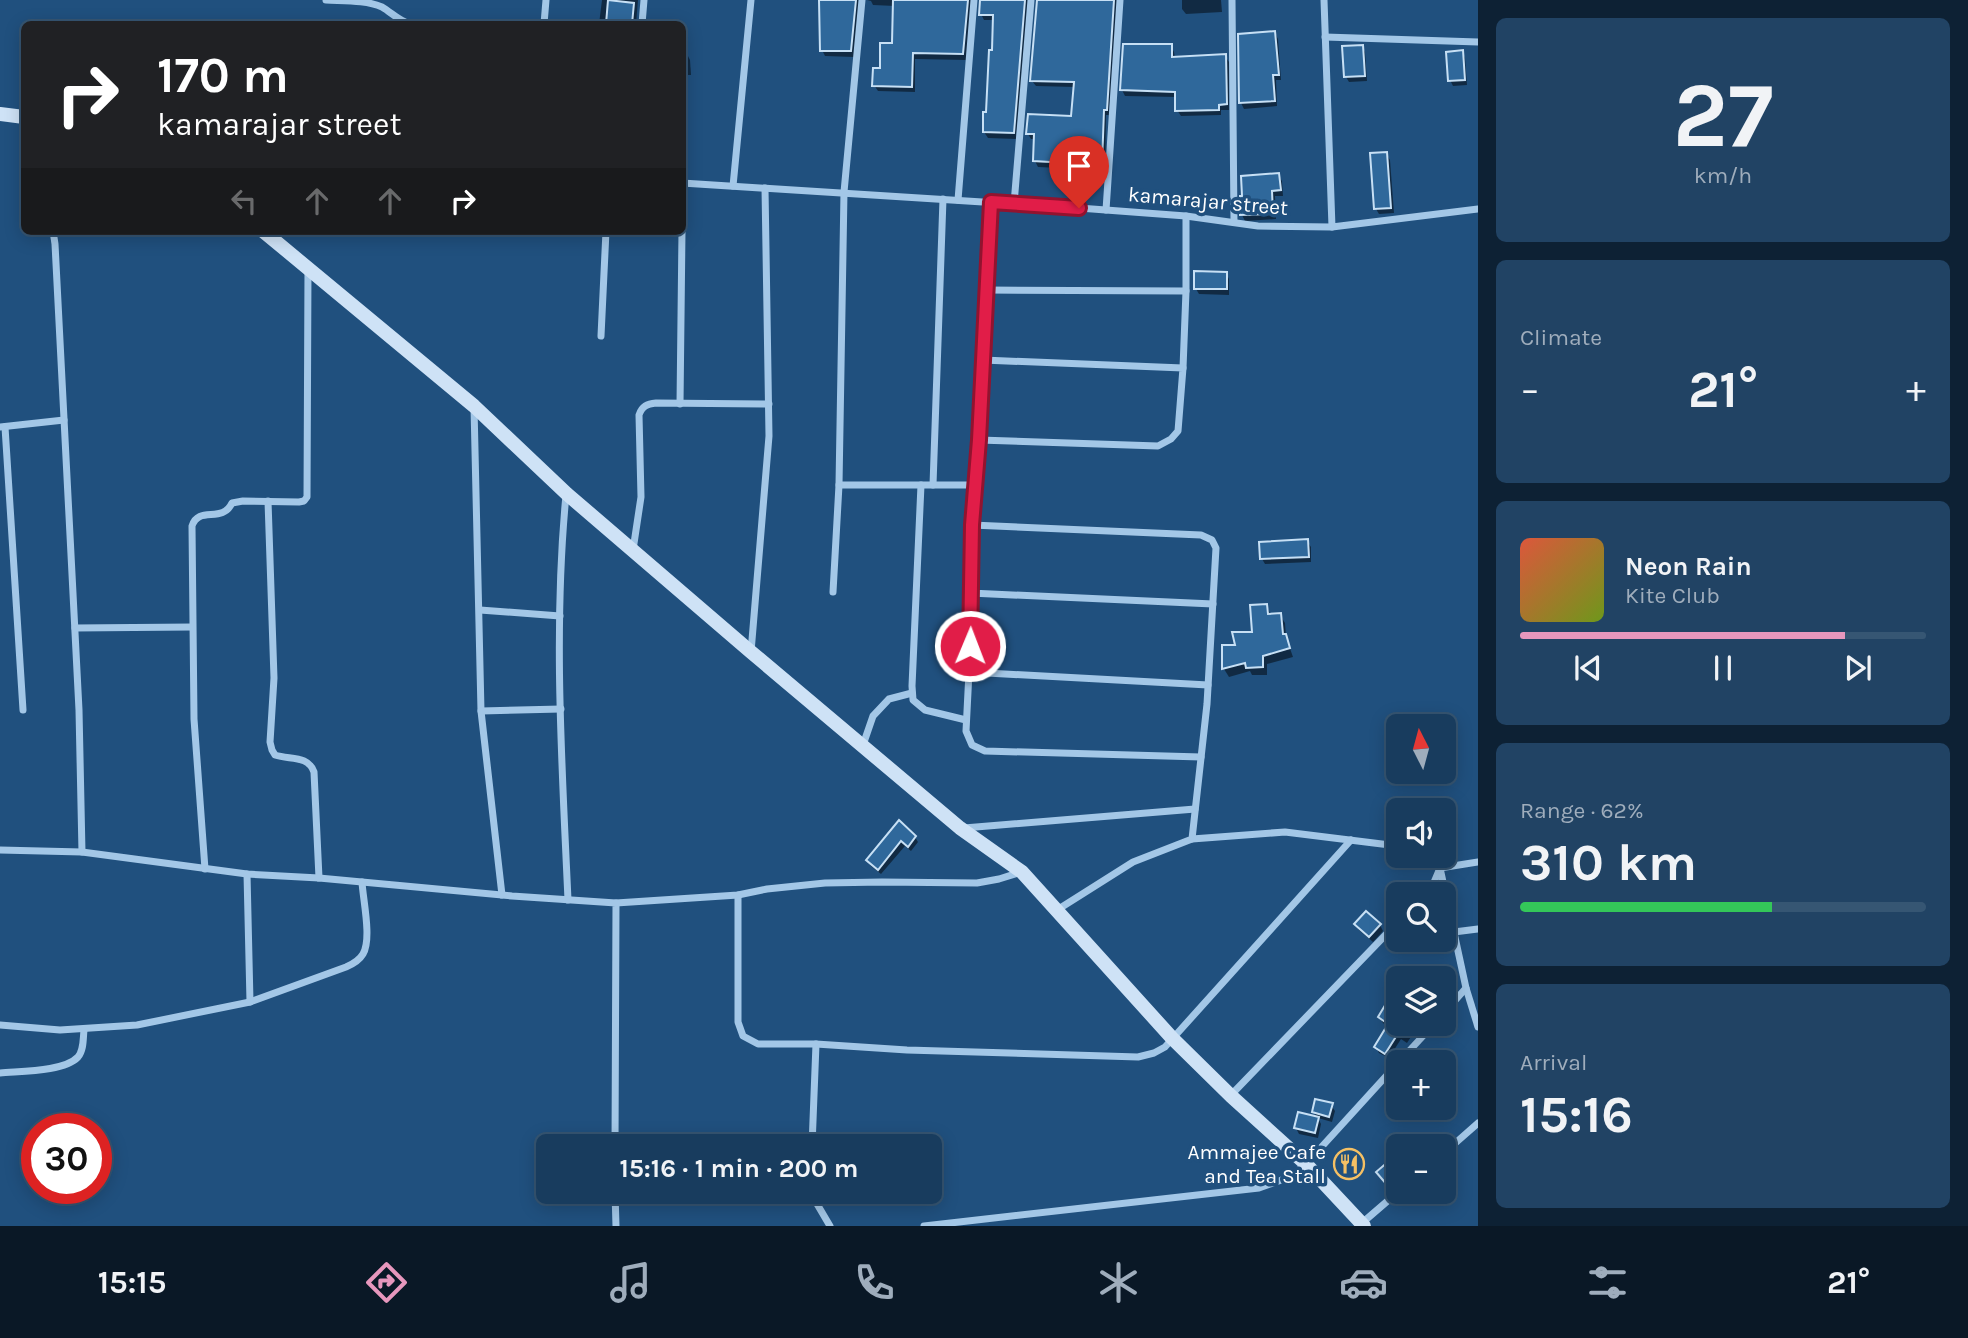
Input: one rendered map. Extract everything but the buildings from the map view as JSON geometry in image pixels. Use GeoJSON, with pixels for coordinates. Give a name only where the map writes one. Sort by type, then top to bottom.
{"type":"FeatureCollection","features":[{"type":"Feature","properties":{"kind":"main road"},"geometry":{"type":"LineString","coordinates":[[0,114],[21,117]]}},
{"type":"Feature","properties":{"kind":"main road"},"geometry":{"type":"LineString","coordinates":[[268,235],[474,406],[567,494],[751,652],[960,828],[1022,872],[1172,1038],[1306,1164],[1362,1225]]}},
{"type":"Feature","properties":{"kind":"street"},"geometry":{"type":"LineString","coordinates":[[326,0],[381,7],[400,21]]}},
{"type":"Feature","properties":{"kind":"street"},"geometry":{"type":"LineString","coordinates":[[544,21],[546,0]]}},
{"type":"Feature","properties":{"kind":"street"},"geometry":{"type":"LineString","coordinates":[[642,21],[644,0]]}},
{"type":"Feature","properties":{"kind":"street"},"geometry":{"type":"LineString","coordinates":[[733,186],[751,0]]}},
{"type":"Feature","properties":{"kind":"street"},"geometry":{"type":"LineString","coordinates":[[833,592],[839,485],[844,192],[862,0]]}},
{"type":"Feature","properties":{"kind":"street"},"geometry":{"type":"LineString","coordinates":[[958,200],[974,0]]}},
{"type":"Feature","properties":{"kind":"street"},"geometry":{"type":"LineString","coordinates":[[1014,204],[1031,0]]}},
{"type":"Feature","properties":{"kind":"street"},"geometry":{"type":"LineString","coordinates":[[1106,210],[1120,0]]}},
{"type":"Feature","properties":{"kind":"street"},"geometry":{"type":"LineString","coordinates":[[1232,0],[1234,222]]}},
{"type":"Feature","properties":{"kind":"street"},"geometry":{"type":"LineString","coordinates":[[1324,0],[1332,227]]}},
{"type":"Feature","properties":{"kind":"street"},"geometry":{"type":"LineString","coordinates":[[1325,37],[1478,42]]}},
{"type":"Feature","properties":{"kind":"street","name":"kamarajar street"},"geometry":{"type":"LineString","coordinates":[[686,183],[1106,210],[1186,216],[1258,226],[1332,227],[1478,209]]}},
{"type":"Feature","properties":{"kind":"street"},"geometry":{"type":"LineString","coordinates":[[751,652],[769,436],[765,188]]}},
{"type":"Feature","properties":{"kind":"street"},"geometry":{"type":"LineString","coordinates":[[933,485],[943,199]]}},
{"type":"Feature","properties":{"kind":"street"},"geometry":{"type":"LineString","coordinates":[[991,202],[972,525],[966,731],[972,744],[985,751],[1201,757]]}},
{"type":"Feature","properties":{"kind":"street"},"geometry":{"type":"LineString","coordinates":[[979,440],[1158,446],[1171,439],[1178,431],[1183,368],[1186,216]]}},
{"type":"Feature","properties":{"kind":"street"},"geometry":{"type":"LineString","coordinates":[[54,235],[79,710],[82,852]]}},
{"type":"Feature","properties":{"kind":"street"},"geometry":{"type":"LineString","coordinates":[[601,337],[606,235]]}},
{"type":"Feature","properties":{"kind":"street"},"geometry":{"type":"LineString","coordinates":[[680,404],[682,235]]}},
{"type":"Feature","properties":{"kind":"street"},"geometry":{"type":"LineString","coordinates":[[205,869],[194,719],[192,526],[194,519],[222,514],[229,510],[232,503],[299,502],[307,497],[308,268]]}},
{"type":"Feature","properties":{"kind":"street"},"geometry":{"type":"LineString","coordinates":[[986,290],[1186,291]]}},
{"type":"Feature","properties":{"kind":"street"},"geometry":{"type":"LineString","coordinates":[[983,360],[1183,368]]}},
{"type":"Feature","properties":{"kind":"street"},"geometry":{"type":"LineString","coordinates":[[633,550],[641,497],[641,410],[648,404],[769,404]]}},
{"type":"Feature","properties":{"kind":"street"},"geometry":{"type":"LineString","coordinates":[[474,406],[481,711],[502,895]]}},
{"type":"Feature","properties":{"kind":"street"},"geometry":{"type":"LineString","coordinates":[[23,710],[3,427],[64,419]]}},
{"type":"Feature","properties":{"kind":"street"},"geometry":{"type":"LineString","coordinates":[[839,485],[976,485]]}},
{"type":"Feature","properties":{"kind":"street"},"geometry":{"type":"LineString","coordinates":[[921,485],[913,701],[925,710],[966,720]]}},
{"type":"Feature","properties":{"kind":"street"},"geometry":{"type":"LineString","coordinates":[[567,494],[561,545],[560,616],[568,900]]}},
{"type":"Feature","properties":{"kind":"street"},"geometry":{"type":"LineString","coordinates":[[268,501],[274,678],[270,742],[275,755],[306,761],[311,764],[314,772],[318,878]]}},
{"type":"Feature","properties":{"kind":"street"},"geometry":{"type":"LineString","coordinates":[[972,525],[1201,535],[1212,540],[1216,548],[1208,685],[1192,839]]}},
{"type":"Feature","properties":{"kind":"street"},"geometry":{"type":"LineString","coordinates":[[970,593],[1213,604]]}},
{"type":"Feature","properties":{"kind":"street"},"geometry":{"type":"LineString","coordinates":[[480,610],[560,616]]}},
{"type":"Feature","properties":{"kind":"street"},"geometry":{"type":"LineString","coordinates":[[75,628],[192,626]]}},
{"type":"Feature","properties":{"kind":"street"},"geometry":{"type":"LineString","coordinates":[[969,672],[1208,685]]}},
{"type":"Feature","properties":{"kind":"street"},"geometry":{"type":"LineString","coordinates":[[863,746],[873,716],[889,699],[912,693]]}},
{"type":"Feature","properties":{"kind":"street"},"geometry":{"type":"LineString","coordinates":[[481,711],[561,709]]}},
{"type":"Feature","properties":{"kind":"street"},"geometry":{"type":"LineString","coordinates":[[960,828],[1195,809]]}},
{"type":"Feature","properties":{"kind":"street"},"geometry":{"type":"LineString","coordinates":[[1057,910],[1133,862],[1192,839],[1284,832],[1386,844]]}},
{"type":"Feature","properties":{"kind":"street"},"geometry":{"type":"LineString","coordinates":[[738,895],[738,1022],[743,1036],[758,1044],[1138,1057],[1166,1047],[1351,840]]}},
{"type":"Feature","properties":{"kind":"street"},"geometry":{"type":"LineString","coordinates":[[0,850],[82,852],[247,874],[616,903],[738,895],[825,883],[977,883],[1022,872]]}},
{"type":"Feature","properties":{"kind":"street"},"geometry":{"type":"LineString","coordinates":[[1456,865],[1478,862]]}},
{"type":"Feature","properties":{"kind":"street"},"geometry":{"type":"LineString","coordinates":[[1434,882],[1440,868]]}},
{"type":"Feature","properties":{"kind":"street"},"geometry":{"type":"LineString","coordinates":[[1440,868],[1443,882]]}},
{"type":"Feature","properties":{"kind":"street"},"geometry":{"type":"LineString","coordinates":[[247,874],[250,1002]]}},
{"type":"Feature","properties":{"kind":"street"},"geometry":{"type":"LineString","coordinates":[[0,1025],[84,1030],[137,1025],[250,1002],[357,961],[365,951],[367,939],[362,882]]}},
{"type":"Feature","properties":{"kind":"street"},"geometry":{"type":"LineString","coordinates":[[615,1134],[616,903]]}},
{"type":"Feature","properties":{"kind":"street"},"geometry":{"type":"LineString","coordinates":[[1456,932],[1478,929]]}},
{"type":"Feature","properties":{"kind":"street"},"geometry":{"type":"LineString","coordinates":[[1231,1096],[1386,935]]}},
{"type":"Feature","properties":{"kind":"street"},"geometry":{"type":"LineString","coordinates":[[1456,941],[1478,1027]]}},
{"type":"Feature","properties":{"kind":"street"},"geometry":{"type":"LineString","coordinates":[[1456,999],[1466,988]]}},
{"type":"Feature","properties":{"kind":"street"},"geometry":{"type":"LineString","coordinates":[[0,1073],[53,1068],[68,1063],[78,1057],[84,1030]]}},
{"type":"Feature","properties":{"kind":"street"},"geometry":{"type":"LineString","coordinates":[[1411,1050],[1423,1036]]}},
{"type":"Feature","properties":{"kind":"street"},"geometry":{"type":"LineString","coordinates":[[812,1134],[816,1044]]}},
{"type":"Feature","properties":{"kind":"street"},"geometry":{"type":"LineString","coordinates":[[924,1226],[1259,1188],[1290,1177],[1306,1164],[1386,1077]]}},
{"type":"Feature","properties":{"kind":"street"},"geometry":{"type":"LineString","coordinates":[[1456,1142],[1478,1123]]}},
{"type":"Feature","properties":{"kind":"street"},"geometry":{"type":"LineString","coordinates":[[1362,1225],[1386,1203]]}},
{"type":"Feature","properties":{"kind":"street"},"geometry":{"type":"LineString","coordinates":[[615,1204],[616,1226]]}},
{"type":"Feature","properties":{"kind":"street"},"geometry":{"type":"LineString","coordinates":[[817,1204],[830,1226]]}},
{"type":"Feature","properties":{"kind":"place","name":"Ammajee Cafe and Tea Stall"},"geometry":{"type":"Point","coordinates":[1349,1164]}},
{"type":"Feature","properties":{"kind":"route"},"geometry":{"type":"LineString","coordinates":[[970,646],[972,525],[991,202],[1079,208]]}}]}
